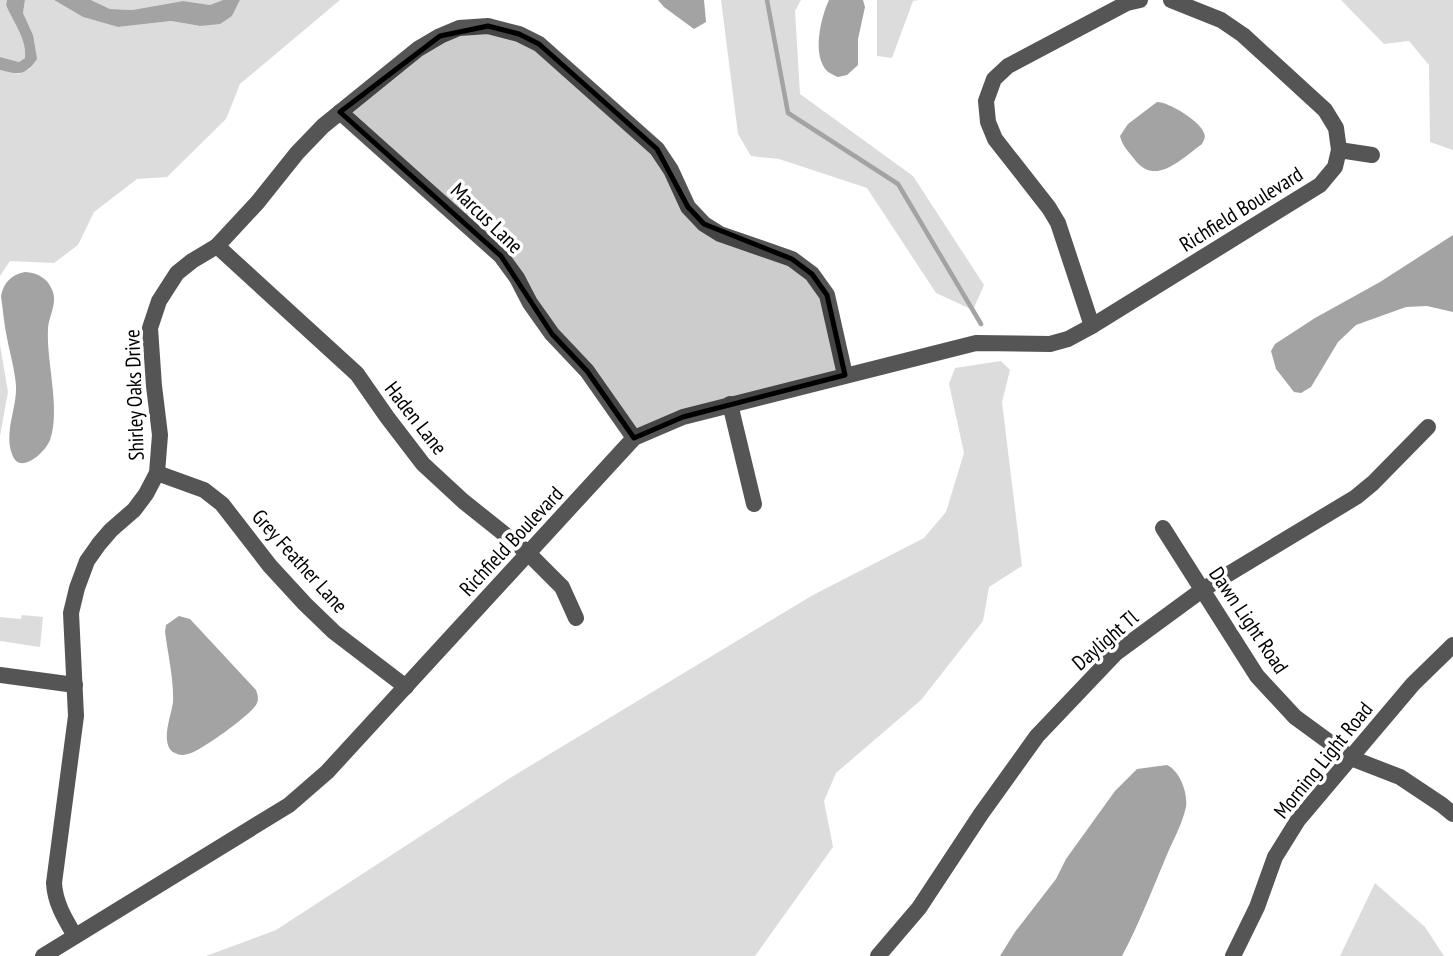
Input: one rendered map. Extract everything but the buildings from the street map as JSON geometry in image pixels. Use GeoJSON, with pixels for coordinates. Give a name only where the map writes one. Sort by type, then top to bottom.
{"type":"FeatureCollection","features":[{"type":"Feature","properties":{"kind":"street"},"geometry":{"type":"LineString","coordinates":[[1092,326],[1058,223],[995,139],[988,122],[986,101],[994,79],[1008,66],[1127,3],[1140,0]]}},
{"type":"Feature","properties":{"kind":"street"},"geometry":{"type":"LineString","coordinates":[[1171,0],[1221,20],[1243,35],[1325,110],[1336,128],[1339,149],[1372,155]]}},
{"type":"Feature","properties":{"kind":"street","name":"Shirley Oaks Drive"},"geometry":{"type":"LineString","coordinates":[[75,936],[58,906],[54,893],[76,716],[71,613],[87,561],[111,530],[134,510],[157,473],[160,435],[150,328],[159,301],[177,273],[217,246],[257,203],[296,153],[323,126],[418,48],[459,29],[488,26],[519,34],[539,44],[657,149],[671,170],[688,207],[704,224],[720,234],[792,259],[812,274],[827,295],[845,375]]}},
{"type":"Feature","properties":{"kind":"street","name":"Marcus Lane"},"geometry":{"type":"LineString","coordinates":[[340,112],[501,256],[552,334],[587,371],[634,438]]}},
{"type":"Feature","properties":{"kind":"street","name":"Richfield Boulevard"},"geometry":{"type":"LineString","coordinates":[[43,956],[289,805],[327,772],[634,438],[683,417],[976,343],[1050,344],[1068,339],[1320,185],[1335,167],[1339,149]]}},
{"type":"Feature","properties":{"kind":"street","name":"Haden Lane"},"geometry":{"type":"LineString","coordinates":[[217,246],[357,374],[423,464],[463,501],[528,553],[562,587],[576,618]]}},
{"type":"Feature","properties":{"kind":"street"},"geometry":{"type":"LineString","coordinates":[[730,404],[754,504]]}},
{"type":"Feature","properties":{"kind":"street","name":"Daylight Tl"},"geometry":{"type":"LineString","coordinates":[[878,956],[919,908],[1037,736],[1116,653],[1202,590],[1356,497],[1428,427]]}},
{"type":"Feature","properties":{"kind":"street","name":"Grey Feather Lane"},"geometry":{"type":"LineString","coordinates":[[157,473],[204,490],[222,504],[270,566],[305,604],[334,632],[406,687]]}},
{"type":"Feature","properties":{"kind":"street","name":"Dawn Light Road"},"geometry":{"type":"LineString","coordinates":[[1163,528],[1257,676],[1295,718],[1351,758],[1400,777],[1453,814]]}},
{"type":"Feature","properties":{"kind":"street","name":"Morning Light Road"},"geometry":{"type":"LineString","coordinates":[[1233,956],[1257,907],[1275,857],[1298,820],[1413,684],[1453,645]]}},
{"type":"Feature","properties":{"kind":"street"},"geometry":{"type":"LineString","coordinates":[[0,675],[75,685]]}},
{"type":"Feature","properties":{"kind":"highlighted area"},"geometry":{"type":"Polygon","coordinates":[[[488,26],[519,34],[539,44],[657,149],[688,207],[704,224],[792,259],[812,274],[827,295],[845,375],[683,417],[634,438],[587,371],[552,334],[501,256],[340,112],[440,36],[488,26]]]}},
{"type":"Feature","properties":{"kind":"shaded area"},"geometry":{"type":"Polygon","coordinates":[[[0,0],[7,0],[6,5],[24,44],[25,58],[19,62],[0,57],[0,0]]]}},
{"type":"Feature","properties":{"kind":"shaded area"},"geometry":{"type":"Polygon","coordinates":[[[7,0],[25,0],[23,13],[33,35],[37,59],[29,69],[21,73],[0,70],[0,57],[19,62],[25,58],[24,44],[6,5],[7,0]]]}},
{"type":"Feature","properties":{"kind":"shaded area"},"geometry":{"type":"Polygon","coordinates":[[[25,0],[54,0],[83,17],[118,27],[171,21],[200,26],[232,16],[240,0],[340,0],[240,84],[226,119],[167,177],[137,179],[94,212],[78,245],[54,263],[10,261],[0,276],[0,70],[18,74],[30,69],[33,35],[23,13],[25,0]]]}},
{"type":"Feature","properties":{"kind":"shaded area"},"geometry":{"type":"Polygon","coordinates":[[[54,0],[91,0],[110,9],[132,10],[183,1],[210,5],[223,0],[240,0],[232,16],[220,24],[200,26],[171,21],[118,27],[83,17],[54,0]]]}},
{"type":"Feature","properties":{"kind":"shaded area"},"geometry":{"type":"Polygon","coordinates":[[[91,0],[223,0],[210,5],[183,1],[132,10],[110,9],[91,0]]]}},
{"type":"Feature","properties":{"kind":"shaded area"},"geometry":{"type":"Polygon","coordinates":[[[658,0],[704,0],[706,22],[694,29],[658,0]]]}},
{"type":"Feature","properties":{"kind":"shaded area"},"geometry":{"type":"Polygon","coordinates":[[[721,0],[801,0],[795,11],[800,94],[913,176],[984,285],[973,310],[936,293],[867,188],[779,159],[751,156],[738,134],[721,0]]]}},
{"type":"Feature","properties":{"kind":"shaded area"},"geometry":{"type":"Polygon","coordinates":[[[829,0],[863,0],[865,7],[858,39],[858,65],[847,75],[838,77],[828,72],[820,56],[819,36],[829,0]]]}},
{"type":"Feature","properties":{"kind":"shaded area"},"geometry":{"type":"Polygon","coordinates":[[[877,0],[919,0],[913,1],[892,58],[877,56],[877,0]]]}},
{"type":"Feature","properties":{"kind":"shaded area"},"geometry":{"type":"Polygon","coordinates":[[[1341,0],[1453,0],[1453,150],[1430,142],[1429,65],[1409,41],[1384,44],[1341,0]]]}},
{"type":"Feature","properties":{"kind":"shaded area"},"geometry":{"type":"Polygon","coordinates":[[[1157,102],[1169,105],[1191,118],[1201,128],[1205,137],[1202,144],[1178,162],[1152,171],[1143,168],[1135,160],[1120,136],[1128,124],[1157,102]]]}},
{"type":"Feature","properties":{"kind":"shaded area"},"geometry":{"type":"Polygon","coordinates":[[[1453,235],[1453,312],[1427,306],[1406,307],[1356,325],[1338,342],[1311,387],[1301,393],[1294,392],[1276,369],[1271,351],[1275,344],[1453,235]]]}},
{"type":"Feature","properties":{"kind":"shaded area"},"geometry":{"type":"Polygon","coordinates":[[[25,272],[45,280],[54,296],[48,341],[54,414],[53,428],[47,445],[32,460],[20,463],[15,460],[10,446],[16,386],[1,296],[9,280],[25,272]]]}},
{"type":"Feature","properties":{"kind":"shaded area"},"geometry":{"type":"Polygon","coordinates":[[[0,345],[8,392],[0,436],[0,345]]]}},
{"type":"Feature","properties":{"kind":"shaded area"},"geometry":{"type":"Polygon","coordinates":[[[1001,361],[1010,370],[1002,402],[1022,566],[989,587],[983,621],[921,700],[836,773],[824,801],[833,847],[755,956],[206,956],[276,930],[510,778],[813,595],[924,538],[946,512],[964,453],[949,384],[955,368],[1001,361]]]}},
{"type":"Feature","properties":{"kind":"shaded area"},"geometry":{"type":"Polygon","coordinates":[[[22,615],[43,617],[40,647],[0,641],[0,617],[21,619],[22,615]]]}},
{"type":"Feature","properties":{"kind":"shaded area"},"geometry":{"type":"Polygon","coordinates":[[[179,616],[190,619],[256,690],[258,698],[252,710],[236,724],[197,750],[183,755],[170,749],[167,735],[173,694],[165,632],[166,625],[179,616]]]}},
{"type":"Feature","properties":{"kind":"shaded area"},"geometry":{"type":"Polygon","coordinates":[[[1167,765],[1176,772],[1182,783],[1186,807],[1122,956],[1000,956],[1115,791],[1137,769],[1167,765]]]}},
{"type":"Feature","properties":{"kind":"shaded area"},"geometry":{"type":"Polygon","coordinates":[[[1375,883],[1425,927],[1444,956],[1340,956],[1375,883]]]}},
{"type":"Feature","properties":{"kind":"waterway"},"geometry":{"type":"LineString","coordinates":[[767,0],[788,113],[898,184],[981,324]]}}]}
